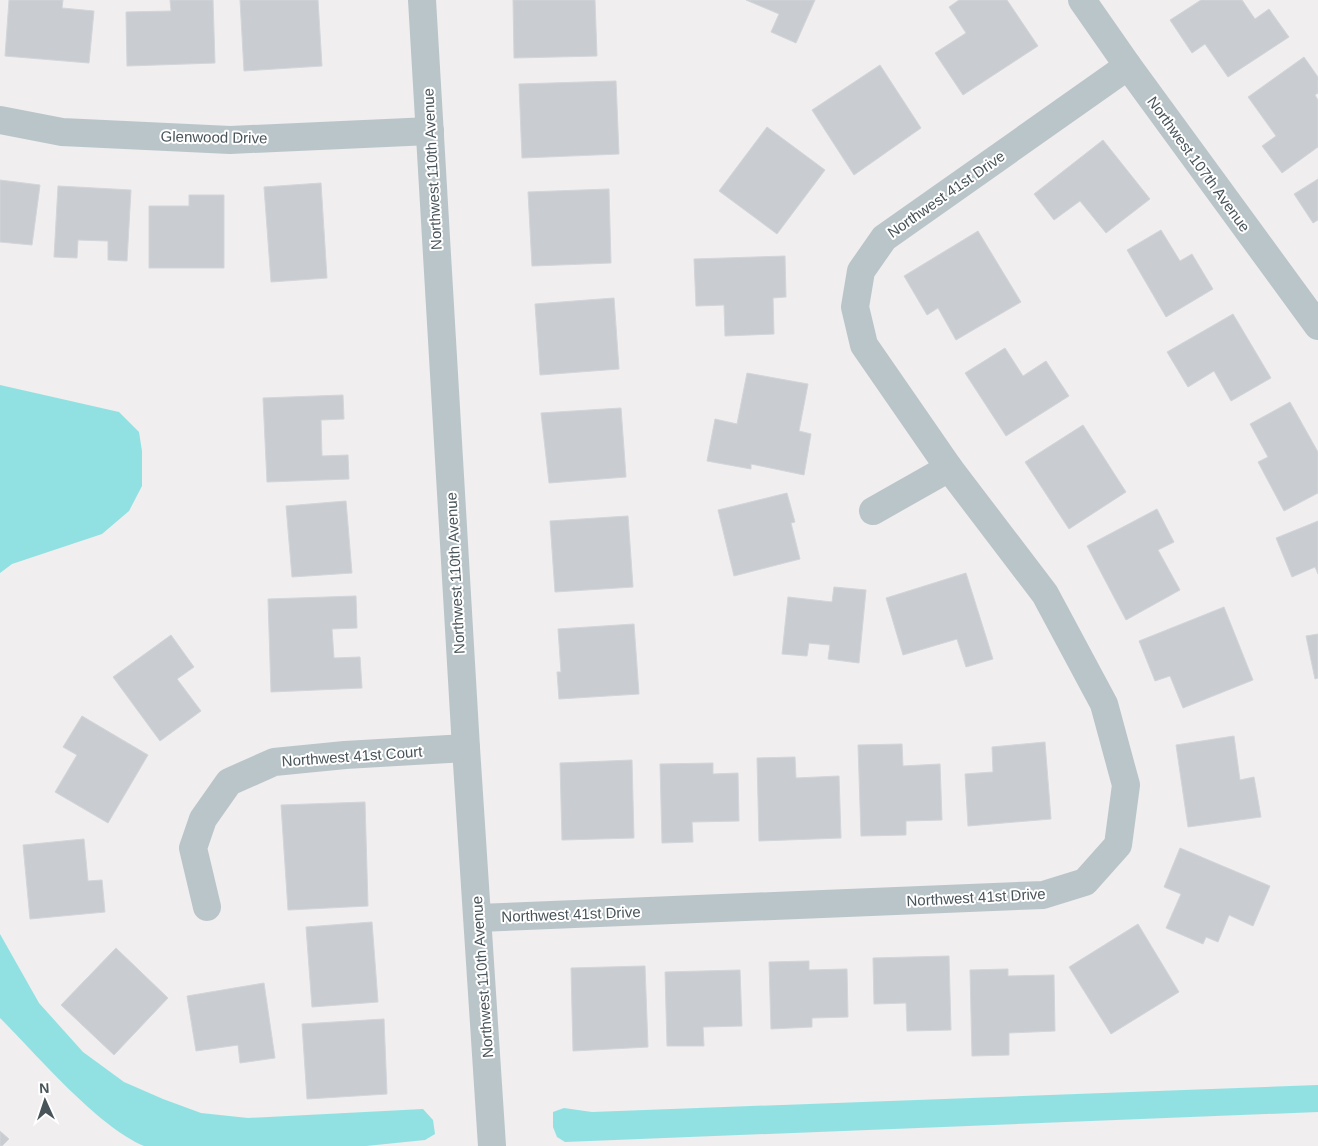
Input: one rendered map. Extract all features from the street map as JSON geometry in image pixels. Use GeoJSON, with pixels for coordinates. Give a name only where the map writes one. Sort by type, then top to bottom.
{"type":"FeatureCollection","features":[{"type":"Feature","properties":{"kind":"street","name":"Northwest 110th Avenue"},"geometry":{"type":"LineString","coordinates":[[422,0],[466,748],[492,1146]]}},
{"type":"Feature","properties":{"kind":"street","name":"Northwest 107th Avenue"},"geometry":{"type":"LineString","coordinates":[[1082,0],[1318,326]]}},
{"type":"Feature","properties":{"kind":"street","name":"Northwest 41st Drive"},"geometry":{"type":"LineString","coordinates":[[478,918],[1043,895],[1085,882],[1118,845],[1126,785],[1104,704],[1045,594],[949,468],[864,345],[855,307],[861,272],[884,238],[1128,66]]}},
{"type":"Feature","properties":{"kind":"street","name":"Glenwood Drive"},"geometry":{"type":"LineString","coordinates":[[0,120],[62,132],[230,140],[430,131]]}},
{"type":"Feature","properties":{"kind":"street"},"geometry":{"type":"LineString","coordinates":[[873,511],[949,468]]}},
{"type":"Feature","properties":{"kind":"street","name":"Northwest 41st Court"},"geometry":{"type":"LineString","coordinates":[[207,907],[193,848],[203,819],[229,782],[274,762],[345,755],[466,748]]}},
{"type":"Feature","properties":{"kind":"water"},"geometry":{"type":"Polygon","coordinates":[[[0,385],[119,412],[139,432],[142,451],[142,486],[129,511],[102,534],[12,564],[0,573],[0,385]]]}},
{"type":"Feature","properties":{"kind":"water"},"geometry":{"type":"Polygon","coordinates":[[[0,934],[39,1003],[83,1052],[124,1082],[201,1113],[248,1118],[423,1109],[433,1120],[435,1134],[425,1140],[366,1146],[144,1146],[107,1123],[68,1088],[0,1018],[0,934]]]}},
{"type":"Feature","properties":{"kind":"water"},"geometry":{"type":"Polygon","coordinates":[[[1318,1085],[1318,1112],[565,1142],[557,1137],[553,1127],[553,1112],[564,1108],[592,1112],[1318,1085]]]}},
{"type":"Feature","properties":{"kind":"building"},"geometry":{"type":"Polygon","coordinates":[[[9,0],[63,0],[62,8],[94,11],[89,63],[5,56],[9,0]]]}},
{"type":"Feature","properties":{"kind":"building"},"geometry":{"type":"Polygon","coordinates":[[[170,0],[213,0],[215,63],[127,66],[126,12],[171,11],[170,0]]]}},
{"type":"Feature","properties":{"kind":"building"},"geometry":{"type":"Polygon","coordinates":[[[240,0],[318,0],[322,66],[244,71],[240,0]]]}},
{"type":"Feature","properties":{"kind":"building"},"geometry":{"type":"Polygon","coordinates":[[[513,0],[595,0],[597,56],[514,58],[513,0]]]}},
{"type":"Feature","properties":{"kind":"building"},"geometry":{"type":"Polygon","coordinates":[[[746,0],[815,0],[796,43],[771,32],[779,14],[746,0]]]}},
{"type":"Feature","properties":{"kind":"building"},"geometry":{"type":"Polygon","coordinates":[[[959,0],[1007,0],[1038,46],[963,95],[935,53],[966,33],[949,7],[959,0]]]}},
{"type":"Feature","properties":{"kind":"building"},"geometry":{"type":"Polygon","coordinates":[[[1201,0],[1242,0],[1255,19],[1269,9],[1289,37],[1228,77],[1205,44],[1192,53],[1170,20],[1201,0]]]}},
{"type":"Feature","properties":{"kind":"building"},"geometry":{"type":"Polygon","coordinates":[[[1304,57],[1318,77],[1318,93],[1315,95],[1318,100],[1318,147],[1282,173],[1262,146],[1276,136],[1248,97],[1304,57]]]}},
{"type":"Feature","properties":{"kind":"building"},"geometry":{"type":"Polygon","coordinates":[[[880,65],[921,128],[854,175],[812,110],[880,65]]]}},
{"type":"Feature","properties":{"kind":"building"},"geometry":{"type":"Polygon","coordinates":[[[616,81],[619,154],[522,158],[519,84],[616,81]]]}},
{"type":"Feature","properties":{"kind":"building"},"geometry":{"type":"Polygon","coordinates":[[[767,127],[825,170],[777,234],[719,191],[767,127]]]}},
{"type":"Feature","properties":{"kind":"building"},"geometry":{"type":"Polygon","coordinates":[[[1103,140],[1150,199],[1106,233],[1080,201],[1054,220],[1034,194],[1103,140]]]}},
{"type":"Feature","properties":{"kind":"building"},"geometry":{"type":"Polygon","coordinates":[[[1318,179],[1318,220],[1313,223],[1294,194],[1318,179]]]}},
{"type":"Feature","properties":{"kind":"building"},"geometry":{"type":"Polygon","coordinates":[[[0,180],[40,185],[32,245],[0,242],[0,180]]]}},
{"type":"Feature","properties":{"kind":"building"},"geometry":{"type":"Polygon","coordinates":[[[321,183],[327,278],[271,282],[264,187],[321,183]]]}},
{"type":"Feature","properties":{"kind":"building"},"geometry":{"type":"Polygon","coordinates":[[[58,186],[131,190],[127,261],[108,260],[108,241],[78,240],[77,258],[54,257],[58,186]]]}},
{"type":"Feature","properties":{"kind":"building"},"geometry":{"type":"Polygon","coordinates":[[[609,189],[611,263],[532,266],[528,192],[609,189]]]}},
{"type":"Feature","properties":{"kind":"building"},"geometry":{"type":"Polygon","coordinates":[[[189,195],[224,195],[224,268],[149,268],[149,206],[189,206],[189,195]]]}},
{"type":"Feature","properties":{"kind":"building"},"geometry":{"type":"Polygon","coordinates":[[[1161,230],[1180,261],[1192,254],[1213,289],[1166,317],[1127,250],[1161,230]]]}},
{"type":"Feature","properties":{"kind":"building"},"geometry":{"type":"Polygon","coordinates":[[[978,231],[1021,302],[956,340],[938,308],[927,315],[904,276],[978,231]]]}},
{"type":"Feature","properties":{"kind":"building"},"geometry":{"type":"Polygon","coordinates":[[[785,256],[786,297],[773,298],[774,334],[725,336],[724,305],[696,306],[694,259],[785,256]]]}},
{"type":"Feature","properties":{"kind":"building"},"geometry":{"type":"Polygon","coordinates":[[[614,298],[619,369],[540,375],[535,304],[614,298]]]}},
{"type":"Feature","properties":{"kind":"building"},"geometry":{"type":"Polygon","coordinates":[[[1233,314],[1271,378],[1231,401],[1214,371],[1188,387],[1167,352],[1233,314]]]}},
{"type":"Feature","properties":{"kind":"building"},"geometry":{"type":"Polygon","coordinates":[[[1005,348],[1023,376],[1046,361],[1069,396],[1006,436],[965,373],[1005,348]]]}},
{"type":"Feature","properties":{"kind":"building"},"geometry":{"type":"Polygon","coordinates":[[[747,373],[808,384],[799,431],[811,434],[804,475],[751,464],[751,469],[707,461],[715,419],[737,424],[747,373]]]}},
{"type":"Feature","properties":{"kind":"building"},"geometry":{"type":"Polygon","coordinates":[[[343,395],[344,419],[321,420],[322,456],[348,455],[349,479],[267,482],[263,398],[343,395]]]}},
{"type":"Feature","properties":{"kind":"building"},"geometry":{"type":"Polygon","coordinates":[[[1290,402],[1318,452],[1318,493],[1284,511],[1258,462],[1268,457],[1250,424],[1290,402]]]}},
{"type":"Feature","properties":{"kind":"building"},"geometry":{"type":"Polygon","coordinates":[[[621,408],[626,477],[549,483],[541,413],[621,408]]]}},
{"type":"Feature","properties":{"kind":"building"},"geometry":{"type":"Polygon","coordinates":[[[1083,425],[1126,492],[1069,529],[1025,462],[1083,425]]]}},
{"type":"Feature","properties":{"kind":"building"},"geometry":{"type":"Polygon","coordinates":[[[787,493],[795,522],[791,523],[800,559],[734,576],[718,510],[787,493]]]}},
{"type":"Feature","properties":{"kind":"building"},"geometry":{"type":"Polygon","coordinates":[[[346,501],[352,573],[292,577],[286,506],[346,501]]]}},
{"type":"Feature","properties":{"kind":"building"},"geometry":{"type":"Polygon","coordinates":[[[1157,509],[1174,542],[1158,550],[1180,590],[1126,620],[1087,546],[1157,509]]]}},
{"type":"Feature","properties":{"kind":"building"},"geometry":{"type":"Polygon","coordinates":[[[628,516],[633,587],[555,592],[550,521],[628,516]]]}},
{"type":"Feature","properties":{"kind":"building"},"geometry":{"type":"Polygon","coordinates":[[[1318,521],[1318,574],[1315,567],[1292,577],[1276,538],[1318,521]]]}},
{"type":"Feature","properties":{"kind":"building"},"geometry":{"type":"Polygon","coordinates":[[[966,573],[993,659],[966,667],[957,639],[903,655],[886,598],[966,573]]]}},
{"type":"Feature","properties":{"kind":"building"},"geometry":{"type":"Polygon","coordinates":[[[834,587],[866,590],[859,663],[828,659],[830,645],[809,643],[807,656],[782,654],[788,597],[832,602],[834,587]]]}},
{"type":"Feature","properties":{"kind":"building"},"geometry":{"type":"Polygon","coordinates":[[[356,596],[357,628],[332,629],[334,658],[360,657],[362,688],[271,692],[268,599],[356,596]]]}},
{"type":"Feature","properties":{"kind":"building"},"geometry":{"type":"Polygon","coordinates":[[[1224,607],[1253,680],[1183,708],[1170,676],[1155,681],[1139,641],[1224,607]]]}},
{"type":"Feature","properties":{"kind":"building"},"geometry":{"type":"Polygon","coordinates":[[[634,624],[639,694],[559,699],[557,672],[561,672],[558,629],[634,624]]]}},
{"type":"Feature","properties":{"kind":"building"},"geometry":{"type":"Polygon","coordinates":[[[1318,634],[1318,678],[1315,679],[1306,636],[1318,634]]]}},
{"type":"Feature","properties":{"kind":"building"},"geometry":{"type":"Polygon","coordinates":[[[171,635],[194,667],[177,679],[201,711],[160,741],[113,677],[171,635]]]}},
{"type":"Feature","properties":{"kind":"building"},"geometry":{"type":"Polygon","coordinates":[[[82,716],[148,755],[108,823],[55,792],[77,755],[63,747],[82,716]]]}},
{"type":"Feature","properties":{"kind":"building"},"geometry":{"type":"Polygon","coordinates":[[[1234,736],[1240,780],[1254,777],[1261,817],[1188,827],[1176,745],[1234,736]]]}},
{"type":"Feature","properties":{"kind":"building"},"geometry":{"type":"Polygon","coordinates":[[[1045,742],[1051,819],[968,826],[965,774],[993,772],[992,747],[1045,742]]]}},
{"type":"Feature","properties":{"kind":"building"},"geometry":{"type":"Polygon","coordinates":[[[902,744],[903,766],[940,764],[942,820],[906,821],[906,835],[861,836],[858,745],[902,744]]]}},
{"type":"Feature","properties":{"kind":"building"},"geometry":{"type":"Polygon","coordinates":[[[795,757],[796,778],[839,776],[841,838],[759,841],[757,758],[795,757]]]}},
{"type":"Feature","properties":{"kind":"building"},"geometry":{"type":"Polygon","coordinates":[[[632,760],[634,838],[562,840],[560,763],[632,760]]]}},
{"type":"Feature","properties":{"kind":"building"},"geometry":{"type":"Polygon","coordinates":[[[713,763],[713,774],[738,773],[739,821],[692,822],[693,842],[662,843],[660,764],[713,763]]]}},
{"type":"Feature","properties":{"kind":"building"},"geometry":{"type":"Polygon","coordinates":[[[365,802],[368,906],[288,910],[281,805],[365,802]]]}},
{"type":"Feature","properties":{"kind":"building"},"geometry":{"type":"Polygon","coordinates":[[[84,839],[88,881],[102,880],[105,912],[30,919],[23,845],[84,839]]]}},
{"type":"Feature","properties":{"kind":"building"},"geometry":{"type":"Polygon","coordinates":[[[1180,848],[1270,886],[1253,926],[1229,915],[1218,942],[1206,937],[1203,944],[1166,928],[1181,894],[1164,887],[1180,848]]]}},
{"type":"Feature","properties":{"kind":"building"},"geometry":{"type":"Polygon","coordinates":[[[372,922],[378,1002],[312,1007],[306,927],[372,922]]]}},
{"type":"Feature","properties":{"kind":"building"},"geometry":{"type":"Polygon","coordinates":[[[1138,924],[1179,992],[1111,1034],[1069,967],[1138,924]]]}},
{"type":"Feature","properties":{"kind":"building"},"geometry":{"type":"Polygon","coordinates":[[[116,948],[168,998],[114,1055],[61,1005],[116,948]]]}},
{"type":"Feature","properties":{"kind":"building"},"geometry":{"type":"Polygon","coordinates":[[[949,956],[951,1030],[907,1031],[906,1003],[874,1004],[873,958],[949,956]]]}},
{"type":"Feature","properties":{"kind":"building"},"geometry":{"type":"Polygon","coordinates":[[[809,961],[809,970],[847,969],[848,1017],[812,1018],[812,1027],[771,1029],[769,962],[809,961]]]}},
{"type":"Feature","properties":{"kind":"building"},"geometry":{"type":"Polygon","coordinates":[[[645,966],[648,1047],[573,1051],[571,968],[645,966]]]}},
{"type":"Feature","properties":{"kind":"building"},"geometry":{"type":"Polygon","coordinates":[[[1008,969],[1008,976],[1054,975],[1055,1031],[1009,1033],[1009,1055],[972,1056],[970,970],[1008,969]]]}},
{"type":"Feature","properties":{"kind":"building"},"geometry":{"type":"Polygon","coordinates":[[[740,970],[742,1026],[703,1027],[704,1046],[667,1046],[665,972],[740,970]]]}},
{"type":"Feature","properties":{"kind":"building"},"geometry":{"type":"Polygon","coordinates":[[[264,983],[275,1058],[240,1063],[238,1045],[196,1051],[187,996],[264,983]]]}},
{"type":"Feature","properties":{"kind":"building"},"geometry":{"type":"Polygon","coordinates":[[[384,1019],[387,1094],[307,1099],[302,1024],[384,1019]]]}},
{"type":"Feature","properties":{"kind":"building"},"geometry":{"type":"Polygon","coordinates":[[[0,1131],[9,1139],[2,1146],[0,1146],[0,1131]]]}}]}
